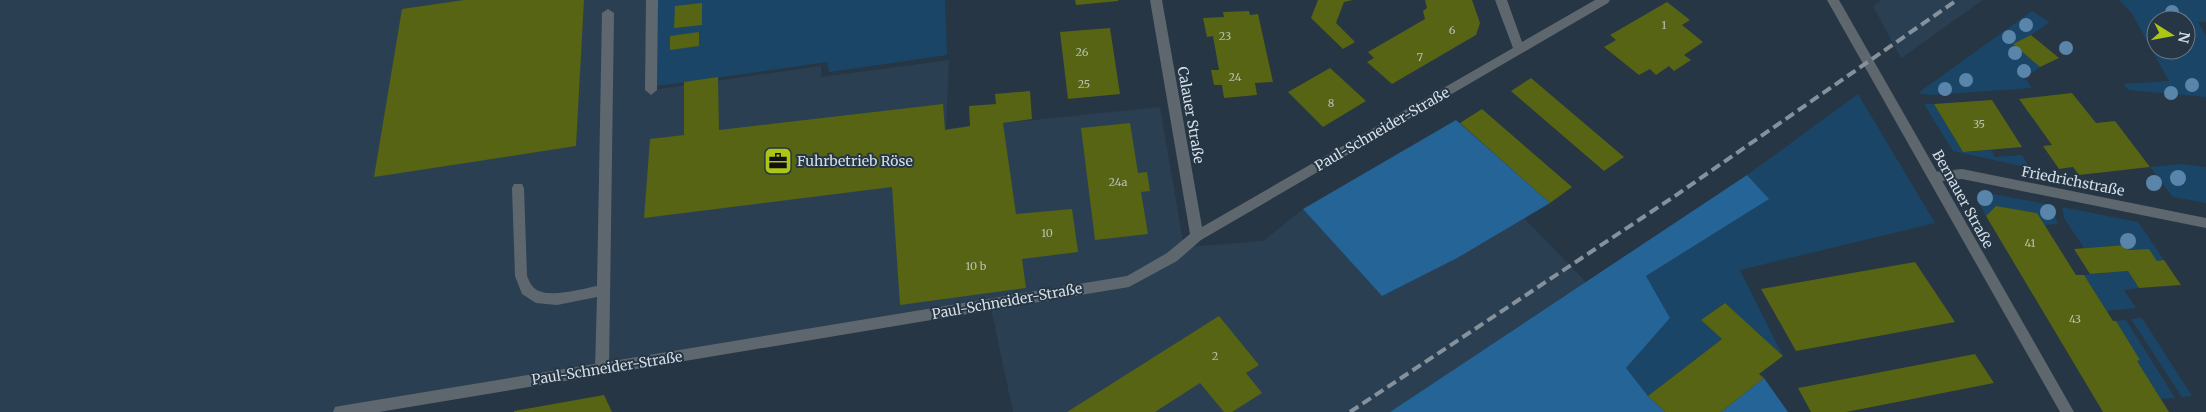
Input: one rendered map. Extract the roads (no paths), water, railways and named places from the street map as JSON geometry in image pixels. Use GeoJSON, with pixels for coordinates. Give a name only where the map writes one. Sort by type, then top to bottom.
{"type":"FeatureCollection","features":[{"type":"Feature","properties":{"kind":"street"},"geometry":{"type":"LineString","coordinates":[[651,90],[652,0]]}},
{"type":"Feature","properties":{"kind":"street","name":"Calauer Straße"},"geometry":{"type":"LineString","coordinates":[[1156,0],[1197,236]]}},
{"type":"Feature","properties":{"kind":"street"},"geometry":{"type":"LineString","coordinates":[[1501,0],[1519,49]]}},
{"type":"Feature","properties":{"kind":"street","name":"Paul-Schneider-Straße"},"geometry":{"type":"LineString","coordinates":[[340,412],[1129,280],[1172,257],[1197,236],[1604,0]]}},
{"type":"Feature","properties":{"kind":"street","name":"Bernauer Straße"},"geometry":{"type":"LineString","coordinates":[[1833,0],[2067,412]]}},
{"type":"Feature","properties":{"kind":"street"},"geometry":{"type":"LineString","coordinates":[[602,369],[608,13]]}},
{"type":"Feature","properties":{"kind":"street","name":"Friedrichstraße"},"geometry":{"type":"LineString","coordinates":[[1934,178],[1962,174],[2206,223]]}},
{"type":"Feature","properties":{"kind":"street"},"geometry":{"type":"LineString","coordinates":[[518,188],[522,276],[527,290],[536,297],[557,300],[603,290]]}},
{"type":"Feature","properties":{"kind":"railway"},"geometry":{"type":"LineString","coordinates":[[1350,412],[1672,198],[1957,0]]}},
{"type":"Feature","properties":{"kind":"place","name":"Fuhrbetrieb Röse"},"geometry":{"type":"Point","coordinates":[778,161]}}]}
